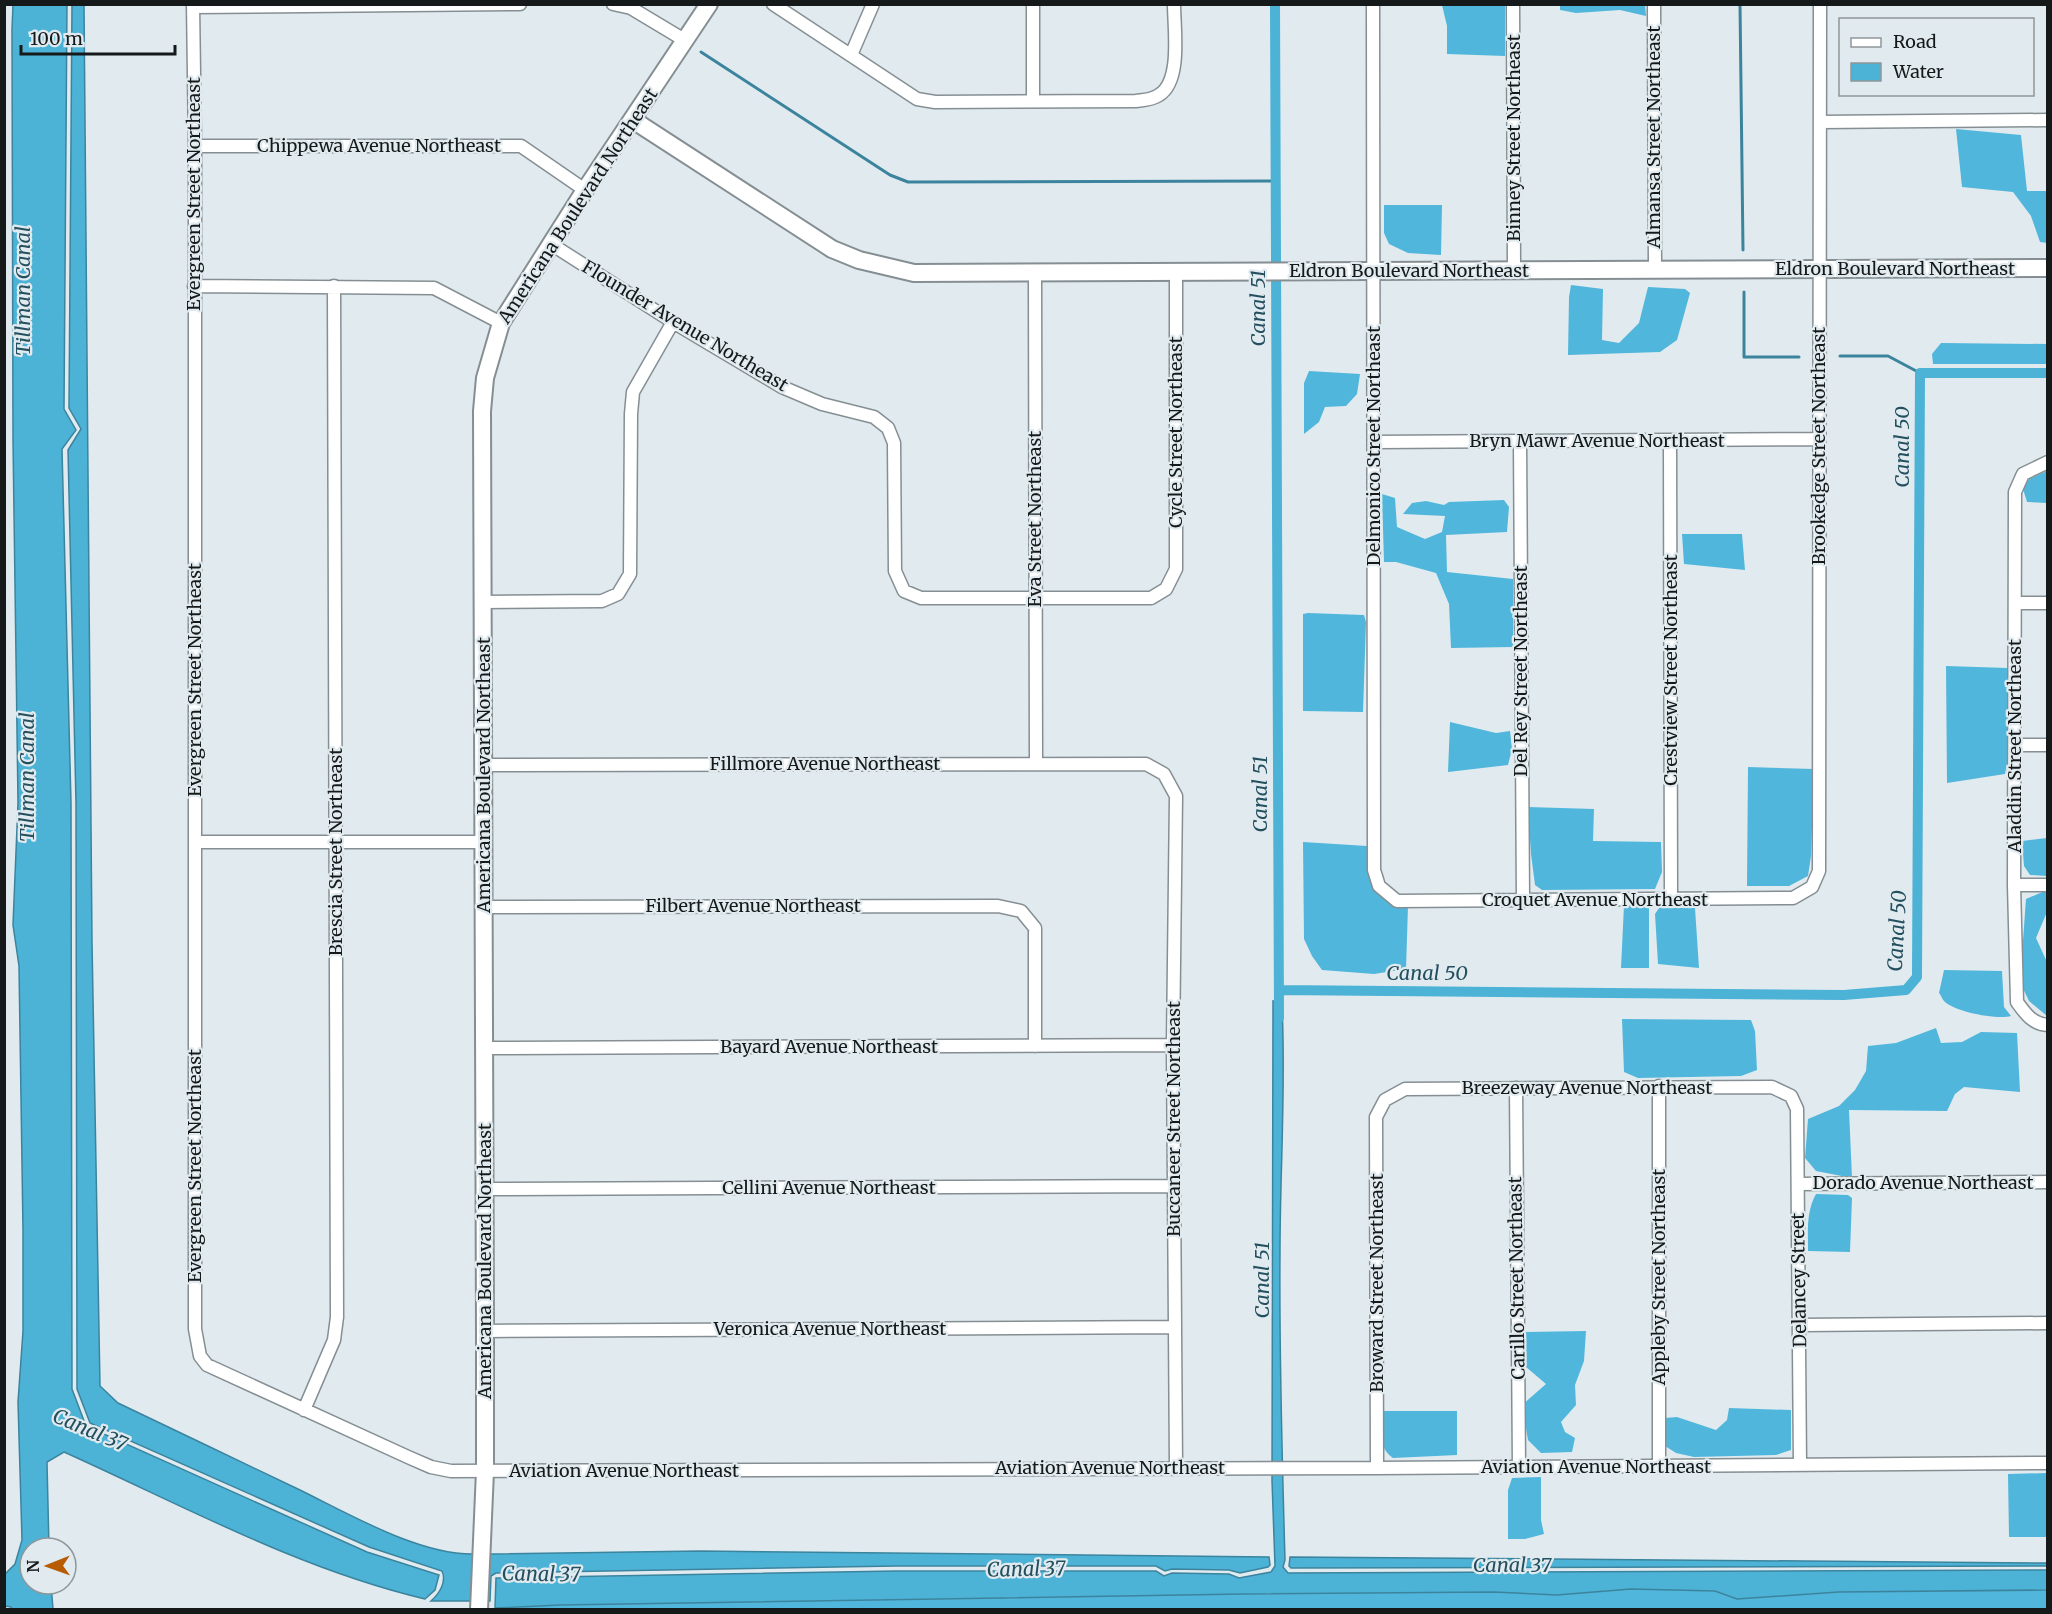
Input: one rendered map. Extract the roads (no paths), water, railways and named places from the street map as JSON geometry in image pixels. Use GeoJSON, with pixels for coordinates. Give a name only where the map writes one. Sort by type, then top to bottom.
{"type":"FeatureCollection","features":[{"type":"Feature","properties":{"kind":"street"},"geometry":{"type":"LineString","coordinates":[[193,6],[520,4]]}},
{"type":"Feature","properties":{"kind":"street"},"geometry":{"type":"LineString","coordinates":[[613,4],[631,8],[686,41]]}},
{"type":"Feature","properties":{"kind":"street","name":"Americana Boulevard Northeast"},"geometry":{"type":"LineString","coordinates":[[479,1610],[485,1472],[482,411],[485,378],[501,323],[585,190],[710,4]]}},
{"type":"Feature","properties":{"kind":"street"},"geometry":{"type":"LineString","coordinates":[[773,4],[917,99],[935,102],[1136,101],[1157,97],[1166,90],[1175,71],[1174,4]]}},
{"type":"Feature","properties":{"kind":"street"},"geometry":{"type":"LineString","coordinates":[[851,55],[873,4]]}},
{"type":"Feature","properties":{"kind":"street"},"geometry":{"type":"LineString","coordinates":[[1033,4],[1033,100]]}},
{"type":"Feature","properties":{"kind":"street","name":"Delmonico Street Northeast"},"geometry":{"type":"LineString","coordinates":[[1373,4],[1374,870],[1379,886]]}},
{"type":"Feature","properties":{"kind":"street","name":"Binney Street Northeast"},"geometry":{"type":"LineString","coordinates":[[1513,4],[1514,271]]}},
{"type":"Feature","properties":{"kind":"street","name":"Almansa Street Northeast"},"geometry":{"type":"LineString","coordinates":[[1654,4],[1655,270]]}},
{"type":"Feature","properties":{"kind":"street","name":"Brookedge Street Northeast"},"geometry":{"type":"LineString","coordinates":[[1812,887],[1819,871],[1820,4]]}},
{"type":"Feature","properties":{"kind":"street","name":"Evergreen Street Northeast"},"geometry":{"type":"LineString","coordinates":[[193,6],[195,1329],[200,1356]]}},
{"type":"Feature","properties":{"kind":"street","name":"Eldron Boulevard Northeast"},"geometry":{"type":"LineString","coordinates":[[633,120],[832,249],[859,261],[914,273],[2048,268]]}},
{"type":"Feature","properties":{"kind":"street"},"geometry":{"type":"LineString","coordinates":[[1820,122],[2048,120]]}},
{"type":"Feature","properties":{"kind":"street","name":"Chippewa Avenue Northeast"},"geometry":{"type":"LineString","coordinates":[[195,146],[521,146],[585,190]]}},
{"type":"Feature","properties":{"kind":"street","name":"Flounder Avenue Northeast"},"geometry":{"type":"LineString","coordinates":[[551,244],[673,322],[782,387],[822,404],[874,417],[888,428],[894,444],[895,571],[904,591],[921,598],[1035,599]]}},
{"type":"Feature","properties":{"kind":"street","name":"Cycle Street Northeast"},"geometry":{"type":"LineString","coordinates":[[1035,599],[1151,598],[1166,589],[1176,569],[1176,273]]}},
{"type":"Feature","properties":{"kind":"street","name":"Eva Street Northeast"},"geometry":{"type":"LineString","coordinates":[[1035,274],[1035,764]]}},
{"type":"Feature","properties":{"kind":"street"},"geometry":{"type":"LineString","coordinates":[[194,286],[434,288],[501,323]]}},
{"type":"Feature","properties":{"kind":"street","name":"Brescia Street Northeast"},"geometry":{"type":"LineString","coordinates":[[303,1410],[334,1340],[337,1317],[334,286]]}},
{"type":"Feature","properties":{"kind":"street"},"geometry":{"type":"LineString","coordinates":[[482,602],[602,601],[618,594],[630,574],[633,392],[673,322]]}},
{"type":"Feature","properties":{"kind":"street","name":"Bryn Mawr Avenue Northeast"},"geometry":{"type":"LineString","coordinates":[[1374,442],[1819,439]]}},
{"type":"Feature","properties":{"kind":"street","name":"Del Rey Street Northeast"},"geometry":{"type":"LineString","coordinates":[[1520,441],[1523,901]]}},
{"type":"Feature","properties":{"kind":"street","name":"Crestview Street Northeast"},"geometry":{"type":"LineString","coordinates":[[1670,441],[1671,899]]}},
{"type":"Feature","properties":{"kind":"street","name":"Aladdin Street Northeast"},"geometry":{"type":"LineString","coordinates":[[2048,462],[2024,474],[2014,492],[2014,885],[2017,1002],[2027,1016],[2039,1024],[2048,1025]]}},
{"type":"Feature","properties":{"kind":"street"},"geometry":{"type":"LineString","coordinates":[[2015,603],[2048,603]]}},
{"type":"Feature","properties":{"kind":"street"},"geometry":{"type":"LineString","coordinates":[[2015,746],[2048,745]]}},
{"type":"Feature","properties":{"kind":"street","name":"Fillmore Avenue Northeast"},"geometry":{"type":"LineString","coordinates":[[484,765],[1146,764],[1164,774]]}},
{"type":"Feature","properties":{"kind":"street","name":"Buccaneer Street Northeast"},"geometry":{"type":"LineString","coordinates":[[1164,774],[1176,796],[1173,1045],[1176,1468]]}},
{"type":"Feature","properties":{"kind":"street"},"geometry":{"type":"LineString","coordinates":[[195,842],[484,842]]}},
{"type":"Feature","properties":{"kind":"street"},"geometry":{"type":"LineString","coordinates":[[2014,885],[2048,885]]}},
{"type":"Feature","properties":{"kind":"street","name":"Croquet Avenue Northeast"},"geometry":{"type":"LineString","coordinates":[[1379,886],[1397,901],[1793,898],[1812,887]]}},
{"type":"Feature","properties":{"kind":"street","name":"Filbert Avenue Northeast"},"geometry":{"type":"LineString","coordinates":[[485,906],[998,906],[1021,911],[1035,928],[1035,1046]]}},
{"type":"Feature","properties":{"kind":"street","name":"Bayard Avenue Northeast"},"geometry":{"type":"LineString","coordinates":[[484,1048],[1173,1045]]}},
{"type":"Feature","properties":{"kind":"street","name":"Breezeway Avenue Northeast"},"geometry":{"type":"LineString","coordinates":[[1385,1100],[1405,1089],[1659,1086],[1772,1087],[1791,1096]]}},
{"type":"Feature","properties":{"kind":"street","name":"Appleby Street Northeast"},"geometry":{"type":"LineString","coordinates":[[1659,1086],[1659,1467]]}},
{"type":"Feature","properties":{"kind":"street","name":"Carillo Street Northeast"},"geometry":{"type":"LineString","coordinates":[[1516,1088],[1519,1467]]}},
{"type":"Feature","properties":{"kind":"street","name":"Delancey Street"},"geometry":{"type":"LineString","coordinates":[[1791,1096],[1797,1109],[1800,1465]]}},
{"type":"Feature","properties":{"kind":"street","name":"Broward Street Northeast"},"geometry":{"type":"LineString","coordinates":[[1377,1468],[1376,1117],[1385,1100]]}},
{"type":"Feature","properties":{"kind":"street","name":"Dorado Avenue Northeast"},"geometry":{"type":"LineString","coordinates":[[1798,1184],[2048,1182]]}},
{"type":"Feature","properties":{"kind":"street","name":"Cellini Avenue Northeast"},"geometry":{"type":"LineString","coordinates":[[484,1190],[1174,1186]]}},
{"type":"Feature","properties":{"kind":"street"},"geometry":{"type":"LineString","coordinates":[[1800,1325],[2048,1323]]}},
{"type":"Feature","properties":{"kind":"street","name":"Veronica Avenue Northeast"},"geometry":{"type":"LineString","coordinates":[[485,1331],[1174,1327]]}},
{"type":"Feature","properties":{"kind":"street","name":"Aviation Avenue Northeast"},"geometry":{"type":"LineString","coordinates":[[200,1356],[216,1371],[431,1467],[451,1471],[1659,1467],[2048,1463]]}},
{"type":"Feature","properties":{"kind":"water"},"geometry":{"type":"Polygon","coordinates":[[[67,4],[64,409],[76,430],[62,449],[71,803],[72,1389],[86,1426],[367,1552],[439,1575],[435,1590],[425,1599],[332,1571],[286,1553],[64,1452],[47,1462],[49,1536],[22,1536],[18,1402],[23,1331],[23,1230],[19,966],[13,925],[18,803],[13,441],[13,5],[67,4]]]}},
{"type":"Feature","properties":{"kind":"water"},"geometry":{"type":"Polygon","coordinates":[[[84,4],[92,942],[100,1386],[118,1403],[362,1521],[430,1548],[453,1553],[474,1554],[473,1601],[431,1601],[441,1588],[444,1579],[442,1571],[369,1547],[90,1423],[77,1389],[76,803],[68,450],[81,429],[69,408],[72,5],[84,4]]]}},
{"type":"Feature","properties":{"kind":"water"},"geometry":{"type":"Polygon","coordinates":[[[1273,1001],[1282,1006],[1283,1037],[1280,1328],[1285,1560],[1283,1567],[1288,1573],[2048,1570],[2047,1590],[1839,1592],[1737,1599],[1715,1591],[1631,1589],[1557,1595],[1493,1592],[1244,1594],[495,1608],[496,1578],[896,1571],[1156,1571],[1164,1576],[1172,1573],[1229,1574],[1239,1578],[1271,1572],[1275,1566],[1272,1481],[1273,1001]]]}},
{"type":"Feature","properties":{"kind":"water"},"geometry":{"type":"Polygon","coordinates":[[[701,1551],[1269,1557],[1270,1565],[1240,1573],[1229,1570],[1172,1569],[1165,1571],[1156,1566],[896,1566],[496,1573],[491,1576],[490,1601],[485,1601],[487,1554],[701,1551]]]}},
{"type":"Feature","properties":{"kind":"water"},"geometry":{"type":"Polygon","coordinates":[[[18,1554],[18,1596],[52,1596],[53,1609],[12,1609],[5,1606],[5,1574],[15,1564],[18,1554]]]}},
{"type":"Feature","properties":{"kind":"water","name":"Canal 37"},"geometry":{"type":"Polygon","coordinates":[[[1290,1557],[2047,1563],[2048,1566],[1291,1568],[1289,1566],[1290,1557]]]}},
{"type":"Feature","properties":{"kind":"waterway","name":"Canal 51"},"geometry":{"type":"LineString","coordinates":[[1275,4],[1279,1018]]}},
{"type":"Feature","properties":{"kind":"waterway"},"geometry":{"type":"LineString","coordinates":[[1740,4],[1743,250]]}},
{"type":"Feature","properties":{"kind":"waterway"},"geometry":{"type":"LineString","coordinates":[[701,52],[890,175],[908,182],[1276,181]]}},
{"type":"Feature","properties":{"kind":"waterway"},"geometry":{"type":"LineString","coordinates":[[1744,292],[1744,357],[1799,357]]}},
{"type":"Feature","properties":{"kind":"waterway"},"geometry":{"type":"LineString","coordinates":[[1840,356],[1888,356],[1920,373]]}},
{"type":"Feature","properties":{"kind":"waterway","name":"Canal 50"},"geometry":{"type":"LineString","coordinates":[[1279,990],[1844,995],[1906,990],[1917,977],[1920,373],[2048,373]]}},
{"type":"Feature","properties":{"kind":"water label","name":"Tillman Canal"},"geometry":{"type":"Point","coordinates":[23,291]}},
{"type":"Feature","properties":{"kind":"water label","name":"Tillman Canal"},"geometry":{"type":"Point","coordinates":[27,777]}}]}
